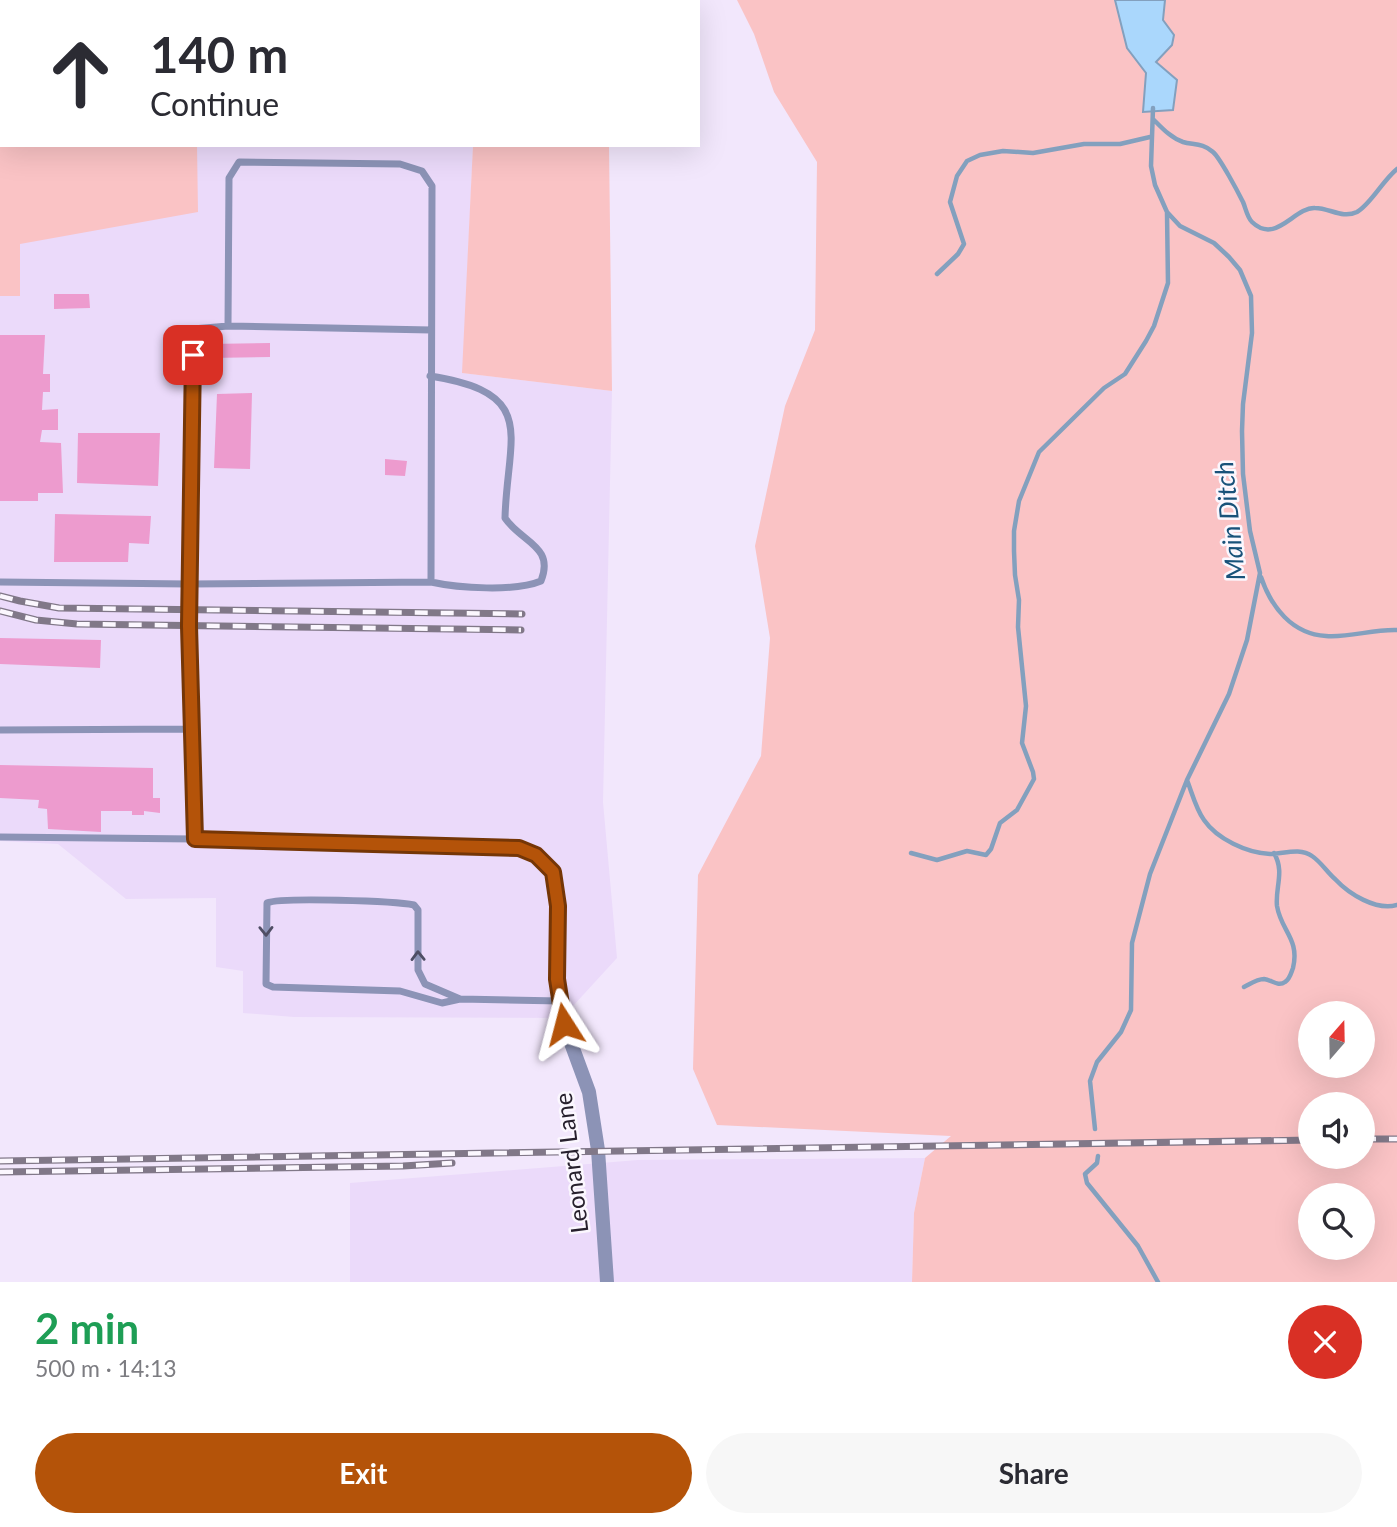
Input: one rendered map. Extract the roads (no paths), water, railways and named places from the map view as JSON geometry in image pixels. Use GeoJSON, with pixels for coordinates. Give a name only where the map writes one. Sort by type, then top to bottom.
{"type":"FeatureCollection","features":[{"type":"Feature","properties":{"kind":"street","name":"Leonard Lane"},"geometry":{"type":"LineString","coordinates":[[440,846],[519,848],[536,855],[553,872],[558,906],[557,979],[564,1024],[590,1092],[598,1150],[607,1282]]}},
{"type":"Feature","properties":{"kind":"lane"},"geometry":{"type":"LineString","coordinates":[[228,326],[229,178],[239,162],[400,164],[422,171],[432,186],[431,582]]}},
{"type":"Feature","properties":{"kind":"lane"},"geometry":{"type":"LineString","coordinates":[[195,839],[189,584],[193,329],[228,326],[431,330]]}},
{"type":"Feature","properties":{"kind":"lane"},"geometry":{"type":"LineString","coordinates":[[0,582],[431,582],[466,587],[530,586],[541,581],[544,560],[540,549],[510,526],[505,518],[512,432],[509,416],[501,404],[485,391],[465,383],[430,376]]}},
{"type":"Feature","properties":{"kind":"lane"},"geometry":{"type":"LineString","coordinates":[[0,730],[192,729]]}},
{"type":"Feature","properties":{"kind":"lane"},"geometry":{"type":"LineString","coordinates":[[0,836],[440,846]]}},
{"type":"Feature","properties":{"kind":"lane"},"geometry":{"type":"LineString","coordinates":[[460,999],[425,984],[418,970],[418,910],[414,905],[274,900],[267,903],[266,984],[273,987],[400,991],[442,1003],[460,999],[560,1001]]}},
{"type":"Feature","properties":{"kind":"water"},"geometry":{"type":"Polygon","coordinates":[[[1115,0],[1165,0],[1163,20],[1174,35],[1172,45],[1156,62],[1177,80],[1173,110],[1143,112],[1146,73],[1127,48],[1115,0]]]}},
{"type":"Feature","properties":{"kind":"waterway","name":"Main Ditch"},"geometry":{"type":"LineString","coordinates":[[1095,1129],[1090,1081],[1097,1062],[1121,1032],[1131,1010],[1132,943],[1150,874],[1187,780],[1229,694],[1247,640],[1260,573],[1250,531],[1243,474],[1243,404],[1252,333],[1251,296],[1240,270],[1229,257],[1214,243],[1180,226],[1167,212],[1155,185],[1151,166],[1153,108]]}},
{"type":"Feature","properties":{"kind":"waterway"},"geometry":{"type":"LineString","coordinates":[[1153,119],[1175,138],[1213,152],[1233,183],[1250,220],[1261,228],[1277,227],[1307,209],[1320,208],[1341,214],[1357,212],[1397,169]]}},
{"type":"Feature","properties":{"kind":"waterway"},"geometry":{"type":"LineString","coordinates":[[937,274],[958,254],[964,244],[950,202],[957,176],[967,161],[980,155],[1003,151],[1033,153],[1084,144],[1120,144],[1150,137]]}},
{"type":"Feature","properties":{"kind":"waterway"},"geometry":{"type":"LineString","coordinates":[[911,853],[937,860],[967,851],[986,855],[991,849],[1000,823],[1017,810],[1034,779],[1022,743],[1026,706],[1014,551],[1019,501],[1039,452],[1104,388],[1125,374],[1154,326],[1168,283],[1167,213]]}},
{"type":"Feature","properties":{"kind":"waterway"},"geometry":{"type":"LineString","coordinates":[[1261,577],[1271,599],[1284,617],[1303,630],[1326,636],[1397,630]]}},
{"type":"Feature","properties":{"kind":"waterway"},"geometry":{"type":"LineString","coordinates":[[1187,780],[1201,816],[1225,839],[1242,848],[1261,853],[1307,853],[1355,895],[1380,906],[1397,905]]}},
{"type":"Feature","properties":{"kind":"waterway"},"geometry":{"type":"LineString","coordinates":[[1244,987],[1261,979],[1282,983],[1288,979],[1293,968],[1292,942],[1277,906],[1279,867],[1274,853]]}},
{"type":"Feature","properties":{"kind":"waterway","name":"Main Ditch"},"geometry":{"type":"LineString","coordinates":[[1098,1156],[1097,1163],[1085,1174],[1087,1183],[1138,1246],[1158,1282]]}},
{"type":"Feature","properties":{"kind":"railway"},"geometry":{"type":"LineString","coordinates":[[0,596],[59,608],[522,614]]}},
{"type":"Feature","properties":{"kind":"railway"},"geometry":{"type":"LineString","coordinates":[[0,611],[36,620],[77,624],[521,630]]}},
{"type":"Feature","properties":{"kind":"railway"},"geometry":{"type":"LineString","coordinates":[[1375,1139],[1397,1139]]}},
{"type":"Feature","properties":{"kind":"railway"},"geometry":{"type":"LineString","coordinates":[[0,1161],[1298,1140]]}},
{"type":"Feature","properties":{"kind":"railway"},"geometry":{"type":"LineString","coordinates":[[0,1172],[452,1163]]}}]}
